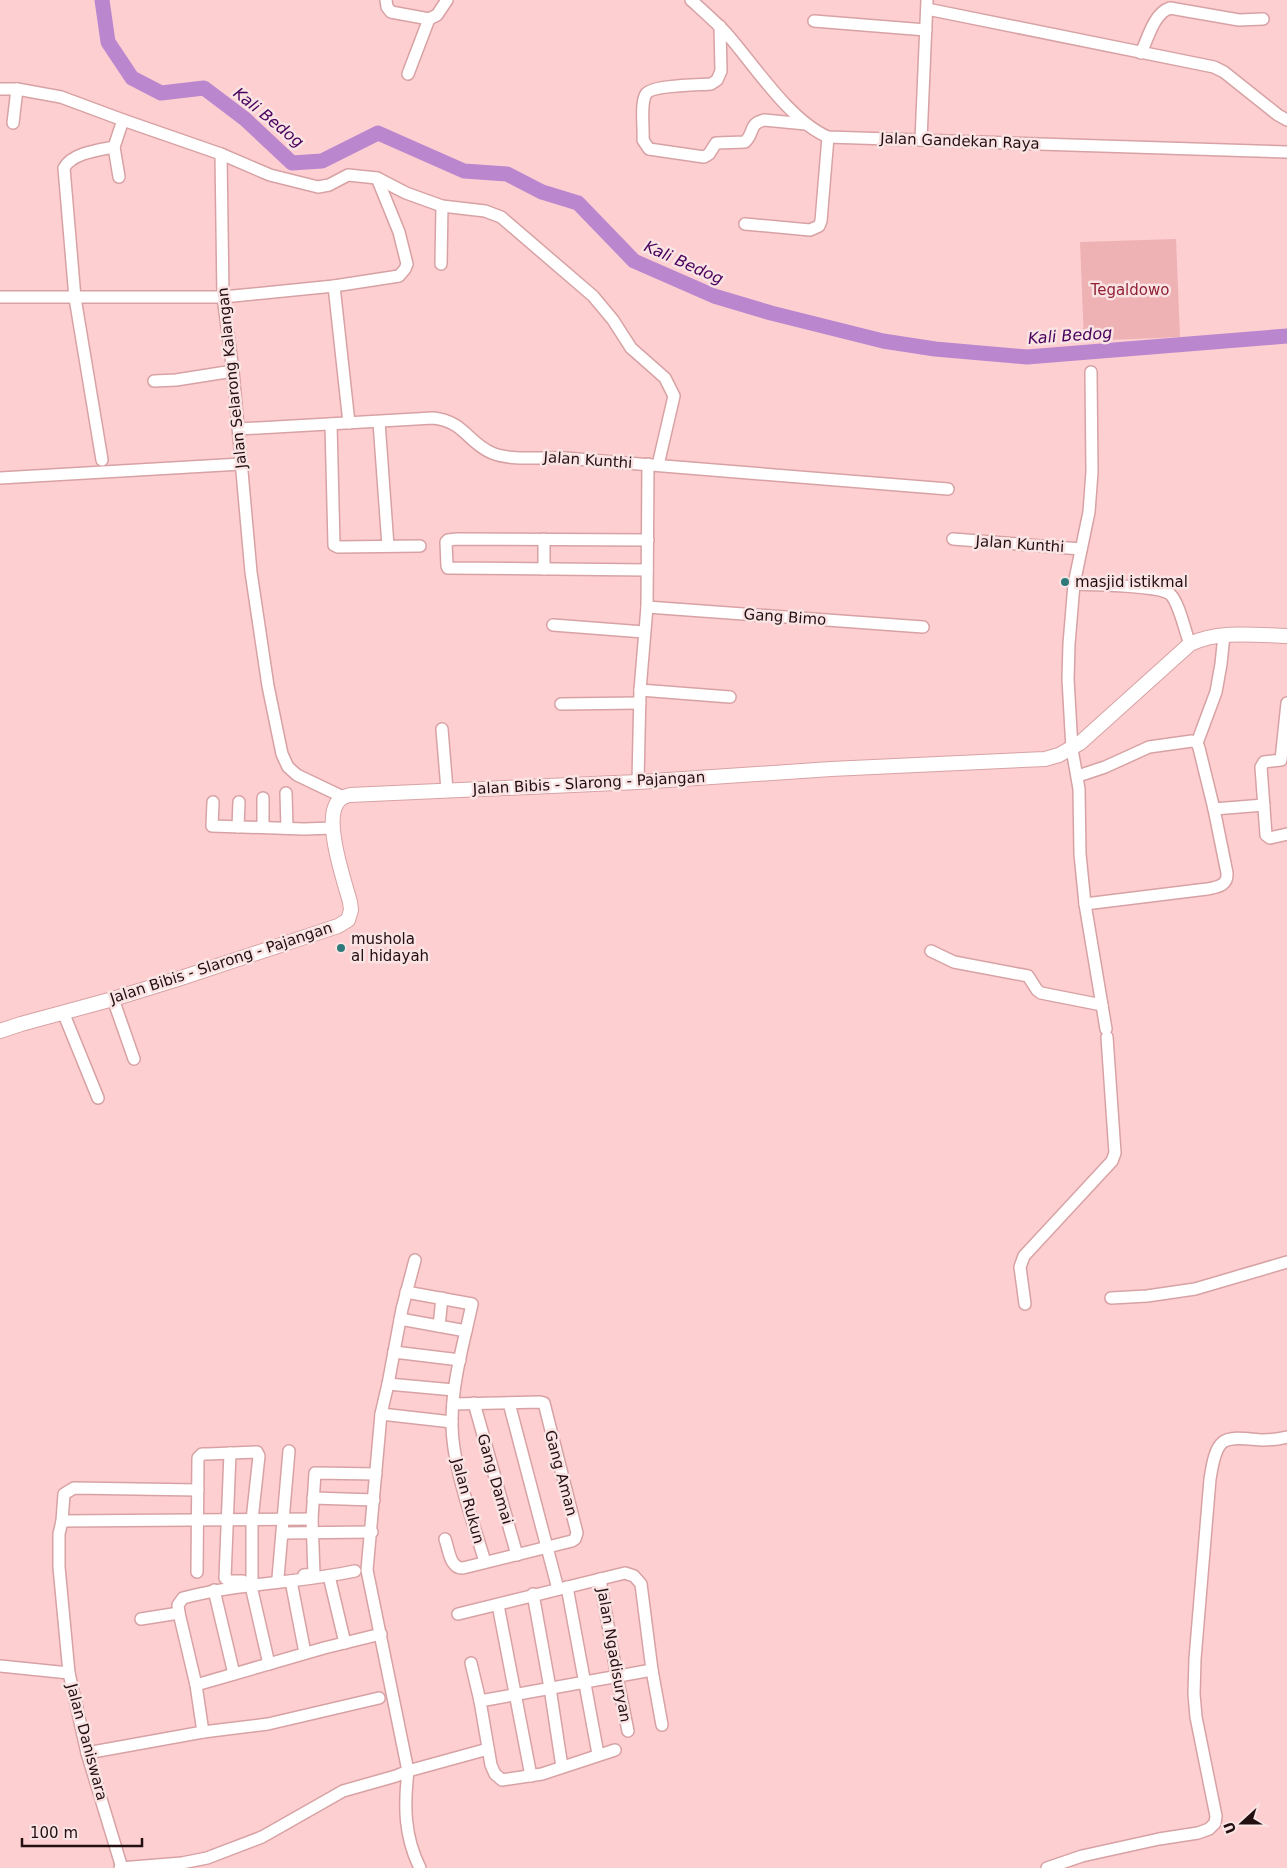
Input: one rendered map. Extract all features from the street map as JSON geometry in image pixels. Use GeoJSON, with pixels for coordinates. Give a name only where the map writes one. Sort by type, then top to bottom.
{"type":"FeatureCollection","features":[{"type":"Feature","properties":{"kind":"main road","name":"Jalan Bibis - Slarong - Pajangan"},"geometry":{"type":"LineString","coordinates":[[0,1032],[63,1012],[113,999],[309,937],[338,926],[348,920],[351,910],[350,902],[333,828],[334,812],[337,803],[343,797],[356,793],[638,782],[831,769],[1034,760],[1059,755],[1072,749],[1098,728],[1190,644],[1209,637],[1224,635],[1287,636]]}},
{"type":"Feature","properties":{"kind":"street"},"geometry":{"type":"LineString","coordinates":[[386,0],[390,12],[429,19],[437,15],[447,0]]}},
{"type":"Feature","properties":{"kind":"street","name":"Jalan Gandekan Raya"},"geometry":{"type":"LineString","coordinates":[[691,0],[720,26],[785,104],[816,132],[828,137],[1287,152]]}},
{"type":"Feature","properties":{"kind":"street"},"geometry":{"type":"LineString","coordinates":[[921,140],[927,4],[1214,67],[1224,72],[1287,120]]}},
{"type":"Feature","properties":{"kind":"street"},"geometry":{"type":"LineString","coordinates":[[1141,52],[1158,16],[1170,8],[1239,20],[1263,19]]}},
{"type":"Feature","properties":{"kind":"street"},"geometry":{"type":"LineString","coordinates":[[408,74],[429,19]]}},
{"type":"Feature","properties":{"kind":"street"},"geometry":{"type":"LineString","coordinates":[[814,21],[926,30]]}},
{"type":"Feature","properties":{"kind":"street"},"geometry":{"type":"LineString","coordinates":[[720,26],[721,71],[716,80],[711,84],[654,89],[646,95],[644,102],[644,140],[646,146],[649,149],[704,157],[709,154],[716,143],[745,142],[748,140],[754,125],[764,120],[806,124]]}},
{"type":"Feature","properties":{"kind":"street"},"geometry":{"type":"LineString","coordinates":[[0,88],[61,97],[221,154],[270,175],[318,187],[348,176],[377,178],[406,193],[442,206],[485,211],[501,217],[593,296],[613,320],[631,348],[666,378],[674,396],[653,465],[648,540],[647,607],[640,690],[638,782]]}},
{"type":"Feature","properties":{"kind":"street"},"geometry":{"type":"LineString","coordinates":[[14,123],[17,89]]}},
{"type":"Feature","properties":{"kind":"street"},"geometry":{"type":"LineString","coordinates":[[119,177],[114,147],[123,120]]}},
{"type":"Feature","properties":{"kind":"street"},"geometry":{"type":"LineString","coordinates":[[745,224],[810,230],[819,226],[828,137]]}},
{"type":"Feature","properties":{"kind":"street"},"geometry":{"type":"LineString","coordinates":[[102,460],[75,298],[64,168],[74,158],[114,147]]}},
{"type":"Feature","properties":{"kind":"street","name":"Jalan Selarong Kalangan"},"geometry":{"type":"LineString","coordinates":[[221,154],[223,297],[239,429],[251,572],[268,686],[282,754],[288,767],[297,775],[343,797]]}},
{"type":"Feature","properties":{"kind":"street"},"geometry":{"type":"LineString","coordinates":[[0,297],[223,297],[334,286],[399,276],[405,269],[406,264],[399,232],[377,178]]}},
{"type":"Feature","properties":{"kind":"street"},"geometry":{"type":"LineString","coordinates":[[441,264],[442,206]]}},
{"type":"Feature","properties":{"kind":"street"},"geometry":{"type":"LineString","coordinates":[[334,286],[349,423]]}},
{"type":"Feature","properties":{"kind":"street"},"geometry":{"type":"LineString","coordinates":[[154,382],[233,372]]}},
{"type":"Feature","properties":{"kind":"street"},"geometry":{"type":"LineString","coordinates":[[1080,549],[1089,512],[1093,463],[1091,372]]}},
{"type":"Feature","properties":{"kind":"street","name":"Jalan Kunthi"},"geometry":{"type":"LineString","coordinates":[[239,429],[442,418],[459,426],[485,450],[494,454],[948,489]]}},
{"type":"Feature","properties":{"kind":"street"},"geometry":{"type":"LineString","coordinates":[[379,422],[388,546]]}},
{"type":"Feature","properties":{"kind":"street"},"geometry":{"type":"LineString","coordinates":[[331,424],[334,545],[338,547],[420,546]]}},
{"type":"Feature","properties":{"kind":"street"},"geometry":{"type":"LineString","coordinates":[[0,478],[241,464]]}},
{"type":"Feature","properties":{"kind":"street"},"geometry":{"type":"LineString","coordinates":[[647,570],[448,568],[446,542],[450,540],[544,539],[648,540]]}},
{"type":"Feature","properties":{"kind":"street"},"geometry":{"type":"LineString","coordinates":[[544,539],[544,569]]}},
{"type":"Feature","properties":{"kind":"street","name":"Jalan Kunthi"},"geometry":{"type":"LineString","coordinates":[[952,539],[1080,549],[1074,584],[1069,653],[1072,749],[1078,776],[1080,854],[1085,904],[1106,1033],[1115,1153],[1112,1161],[1024,1256],[1020,1267],[1025,1304]]}},
{"type":"Feature","properties":{"kind":"street"},"geometry":{"type":"LineString","coordinates":[[1074,584],[1125,586],[1164,591],[1171,595],[1176,603],[1190,644]]}},
{"type":"Feature","properties":{"kind":"street","name":"Gang Bimo"},"geometry":{"type":"LineString","coordinates":[[647,607],[923,627]]}},
{"type":"Feature","properties":{"kind":"street"},"geometry":{"type":"LineString","coordinates":[[552,625],[644,632]]}},
{"type":"Feature","properties":{"kind":"street"},"geometry":{"type":"LineString","coordinates":[[1085,904],[1207,889],[1226,883],[1228,879],[1214,809],[1197,743],[1216,692],[1224,635]]}},
{"type":"Feature","properties":{"kind":"street"},"geometry":{"type":"LineString","coordinates":[[640,690],[730,698]]}},
{"type":"Feature","properties":{"kind":"street"},"geometry":{"type":"LineString","coordinates":[[561,704],[640,702]]}},
{"type":"Feature","properties":{"kind":"street"},"geometry":{"type":"LineString","coordinates":[[1287,703],[1284,759],[1268,760],[1262,765],[1267,837],[1287,834]]}},
{"type":"Feature","properties":{"kind":"street"},"geometry":{"type":"LineString","coordinates":[[442,728],[447,790]]}},
{"type":"Feature","properties":{"kind":"street"},"geometry":{"type":"LineString","coordinates":[[1078,776],[1150,747],[1192,741],[1197,743]]}},
{"type":"Feature","properties":{"kind":"street"},"geometry":{"type":"LineString","coordinates":[[286,793],[287,828]]}},
{"type":"Feature","properties":{"kind":"street"},"geometry":{"type":"LineString","coordinates":[[263,798],[263,827]]}},
{"type":"Feature","properties":{"kind":"street"},"geometry":{"type":"LineString","coordinates":[[213,802],[212,826],[333,828]]}},
{"type":"Feature","properties":{"kind":"street"},"geometry":{"type":"LineString","coordinates":[[238,827],[239,802]]}},
{"type":"Feature","properties":{"kind":"street"},"geometry":{"type":"LineString","coordinates":[[1214,809],[1264,805]]}},
{"type":"Feature","properties":{"kind":"street"},"geometry":{"type":"LineString","coordinates":[[931,951],[954,962],[1028,976],[1041,993],[1102,1005]]}},
{"type":"Feature","properties":{"kind":"street"},"geometry":{"type":"LineString","coordinates":[[113,999],[134,1059]]}},
{"type":"Feature","properties":{"kind":"street"},"geometry":{"type":"LineString","coordinates":[[63,1012],[98,1098]]}},
{"type":"Feature","properties":{"kind":"street"},"geometry":{"type":"LineString","coordinates":[[415,1260],[406,1292],[388,1384],[380,1414],[372,1532],[367,1570],[408,1771],[404,1800],[406,1828],[420,1868]]}},
{"type":"Feature","properties":{"kind":"street"},"geometry":{"type":"LineString","coordinates":[[1111,1298],[1147,1296],[1195,1289],[1287,1262]]}},
{"type":"Feature","properties":{"kind":"street"},"geometry":{"type":"LineString","coordinates":[[406,1292],[442,1298],[438,1326]]}},
{"type":"Feature","properties":{"kind":"street","name":"Jalan Rukun"},"geometry":{"type":"LineString","coordinates":[[442,1298],[472,1304],[454,1390],[452,1422],[456,1459],[485,1562]]}},
{"type":"Feature","properties":{"kind":"street"},"geometry":{"type":"LineString","coordinates":[[400,1319],[466,1331]]}},
{"type":"Feature","properties":{"kind":"street"},"geometry":{"type":"LineString","coordinates":[[394,1352],[460,1360]]}},
{"type":"Feature","properties":{"kind":"street"},"geometry":{"type":"LineString","coordinates":[[388,1384],[454,1390]]}},
{"type":"Feature","properties":{"kind":"street","name":"Gang Aman"},"geometry":{"type":"LineString","coordinates":[[509,1403],[540,1402],[544,1404],[577,1533],[575,1539],[548,1546]]}},
{"type":"Feature","properties":{"kind":"street","name":"Gang Damai"},"geometry":{"type":"LineString","coordinates":[[474,1403],[516,1555]]}},
{"type":"Feature","properties":{"kind":"street"},"geometry":{"type":"LineString","coordinates":[[453,1404],[509,1403],[548,1546],[562,1588],[584,1682],[598,1754]]}},
{"type":"Feature","properties":{"kind":"street"},"geometry":{"type":"LineString","coordinates":[[380,1414],[452,1422]]}},
{"type":"Feature","properties":{"kind":"street"},"geometry":{"type":"LineString","coordinates":[[1047,1868],[1082,1856],[1158,1839],[1198,1833],[1209,1829],[1215,1823],[1216,1816],[1196,1717],[1194,1694],[1195,1659],[1213,1462],[1219,1446],[1224,1441],[1232,1439],[1264,1440],[1287,1437]]}},
{"type":"Feature","properties":{"kind":"street"},"geometry":{"type":"LineString","coordinates":[[278,1578],[289,1451]]}},
{"type":"Feature","properties":{"kind":"street"},"geometry":{"type":"LineString","coordinates":[[197,1572],[198,1458],[202,1454],[259,1453],[252,1520],[251,1583],[269,1664]]}},
{"type":"Feature","properties":{"kind":"street"},"geometry":{"type":"LineString","coordinates":[[230,1454],[225,1578],[228,1581],[251,1583],[291,1581],[356,1571]]}},
{"type":"Feature","properties":{"kind":"street"},"geometry":{"type":"LineString","coordinates":[[203,1732],[196,1685],[179,1613],[178,1605],[182,1598],[278,1578],[314,1574],[312,1519],[314,1475],[317,1472],[376,1474]]}},
{"type":"Feature","properties":{"kind":"street","name":"Jalan Daniswara"},"geometry":{"type":"LineString","coordinates":[[122,1868],[87,1753],[69,1673],[59,1567],[59,1534],[64,1494],[74,1488],[198,1490]]}},
{"type":"Feature","properties":{"kind":"street"},"geometry":{"type":"LineString","coordinates":[[313,1498],[374,1500]]}},
{"type":"Feature","properties":{"kind":"street"},"geometry":{"type":"LineString","coordinates":[[62,1521],[312,1519]]}},
{"type":"Feature","properties":{"kind":"street"},"geometry":{"type":"LineString","coordinates":[[283,1533],[372,1532]]}},
{"type":"Feature","properties":{"kind":"street"},"geometry":{"type":"LineString","coordinates":[[445,1539],[454,1566],[458,1568],[548,1546]]}},
{"type":"Feature","properties":{"kind":"street"},"geometry":{"type":"LineString","coordinates":[[458,1614],[498,1605],[533,1594],[625,1573],[634,1576],[641,1584],[652,1670],[662,1724]]}},
{"type":"Feature","properties":{"kind":"street"},"geometry":{"type":"LineString","coordinates":[[329,1576],[345,1643]]}},
{"type":"Feature","properties":{"kind":"street","name":"Jalan Ngadisuryan"},"geometry":{"type":"LineString","coordinates":[[600,1579],[628,1731]]}},
{"type":"Feature","properties":{"kind":"street"},"geometry":{"type":"LineString","coordinates":[[291,1581],[305,1654]]}},
{"type":"Feature","properties":{"kind":"street"},"geometry":{"type":"LineString","coordinates":[[214,1590],[234,1674]]}},
{"type":"Feature","properties":{"kind":"street"},"geometry":{"type":"LineString","coordinates":[[533,1594],[562,1767]]}},
{"type":"Feature","properties":{"kind":"street"},"geometry":{"type":"LineString","coordinates":[[498,1605],[531,1776]]}},
{"type":"Feature","properties":{"kind":"street"},"geometry":{"type":"LineString","coordinates":[[141,1619],[179,1613]]}},
{"type":"Feature","properties":{"kind":"street"},"geometry":{"type":"LineString","coordinates":[[196,1685],[381,1634]]}},
{"type":"Feature","properties":{"kind":"street"},"geometry":{"type":"LineString","coordinates":[[471,1663],[480,1700],[491,1765],[495,1774],[502,1780],[531,1776],[615,1750]]}},
{"type":"Feature","properties":{"kind":"street"},"geometry":{"type":"LineString","coordinates":[[0,1666],[69,1673]]}},
{"type":"Feature","properties":{"kind":"street"},"geometry":{"type":"LineString","coordinates":[[480,1700],[652,1670]]}},
{"type":"Feature","properties":{"kind":"street"},"geometry":{"type":"LineString","coordinates":[[87,1753],[203,1732],[268,1724],[379,1698]]}},
{"type":"Feature","properties":{"kind":"street"},"geometry":{"type":"LineString","coordinates":[[122,1868],[182,1863],[207,1858],[262,1837],[343,1791],[488,1749]]}},
{"type":"Feature","properties":{"kind":"green space","name":"Tegaldowo"},"geometry":{"type":"Polygon","coordinates":[[[1176,239],[1180,337],[1084,341],[1080,242],[1176,239]]]}},
{"type":"Feature","properties":{"kind":"waterway","name":"Kali Bedog"},"geometry":{"type":"LineString","coordinates":[[102,0],[108,42],[132,78],[161,93],[204,88],[245,119],[292,163],[322,161],[378,133],[464,171],[507,174],[542,192],[578,203],[634,261],[714,296],[771,313],[883,341],[935,349],[1027,357],[1287,336]]}},
{"type":"Feature","properties":{"kind":"place","name":"masjid istikmal"},"geometry":{"type":"Point","coordinates":[1065,582]}},
{"type":"Feature","properties":{"kind":"place","name":"mushola al hidayah"},"geometry":{"type":"Point","coordinates":[341,948]}}]}
